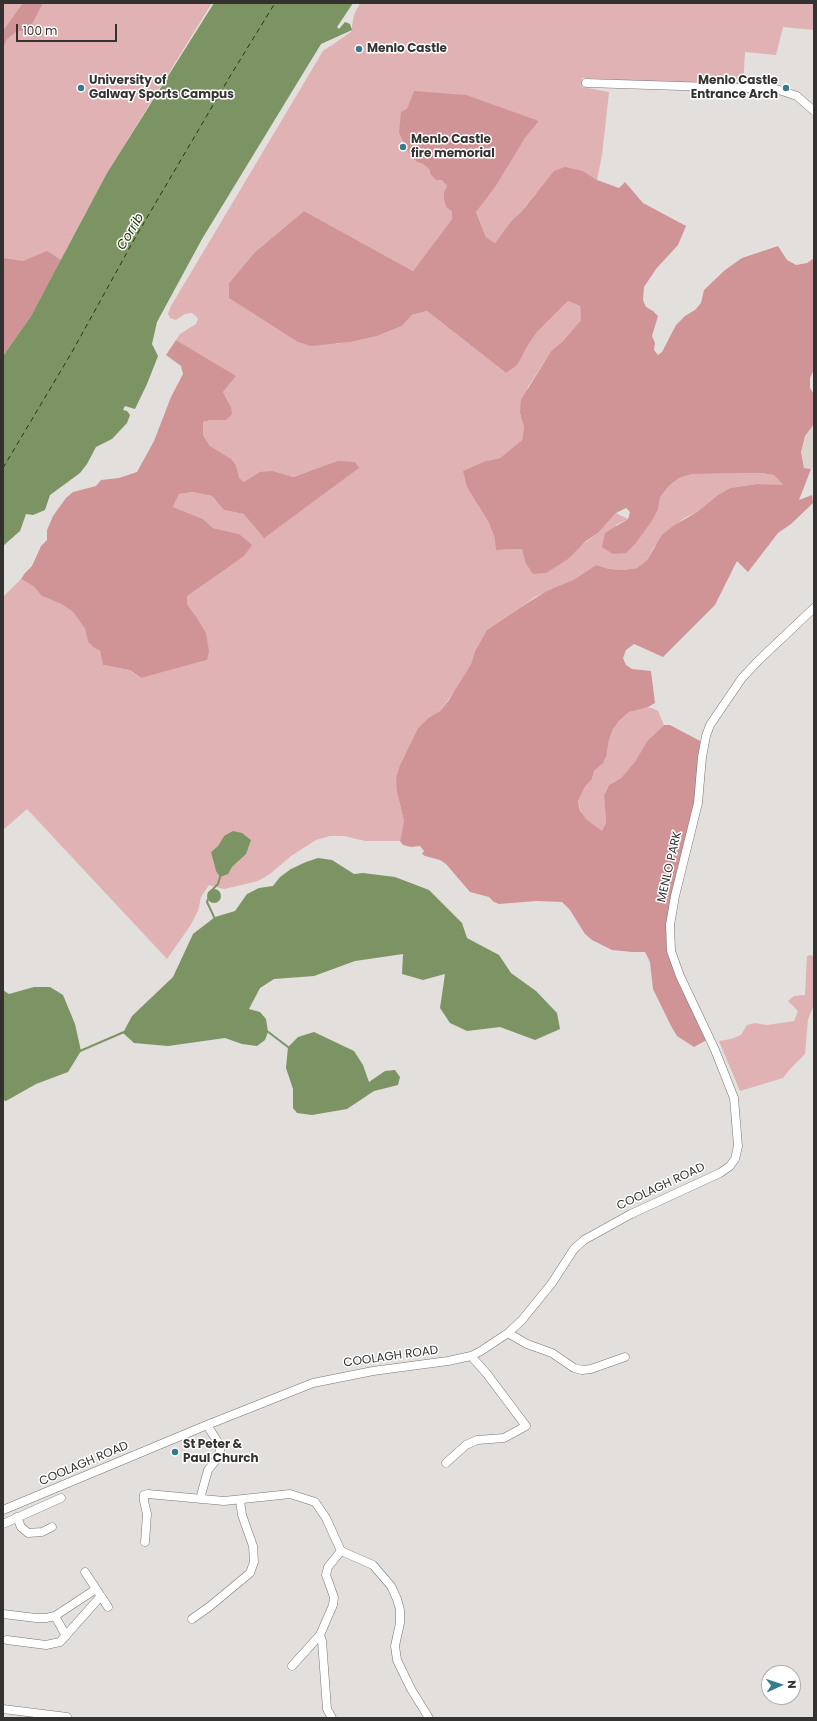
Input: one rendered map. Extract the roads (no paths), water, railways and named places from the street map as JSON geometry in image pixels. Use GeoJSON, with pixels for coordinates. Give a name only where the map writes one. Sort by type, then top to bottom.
{"type":"FeatureCollection","features":[{"type":"Feature","properties":{"kind":"street"},"geometry":{"type":"LineString","coordinates":[[586,83],[776,89],[797,96],[814,111]]}},
{"type":"Feature","properties":{"kind":"street","name":"MENLO PARK"},"geometry":{"type":"LineString","coordinates":[[735,1159],[738,1139],[734,1098],[715,1050],[680,976],[671,951],[670,926],[675,896],[698,803],[703,750],[710,725],[742,678],[814,608]]}},
{"type":"Feature","properties":{"kind":"street","name":"COOLAGH ROAD"},"geometry":{"type":"LineString","coordinates":[[3,1510],[306,1385],[327,1379],[448,1361],[471,1356],[491,1345],[508,1333],[522,1320],[539,1301],[574,1249],[584,1240],[631,1214],[720,1173],[730,1166],[735,1159]]}},
{"type":"Feature","properties":{"kind":"street"},"geometry":{"type":"LineString","coordinates":[[508,1333],[527,1344],[552,1353],[574,1368],[582,1370],[591,1369],[625,1357]]}},
{"type":"Feature","properties":{"kind":"street"},"geometry":{"type":"LineString","coordinates":[[446,1463],[466,1445],[476,1440],[504,1438],[526,1426],[487,1374],[471,1356]]}},
{"type":"Feature","properties":{"kind":"street"},"geometry":{"type":"LineString","coordinates":[[200,1499],[208,1470],[216,1460],[220,1451],[219,1444],[207,1425]]}},
{"type":"Feature","properties":{"kind":"street"},"geometry":{"type":"LineString","coordinates":[[145,1542],[147,1514],[144,1496],[148,1494],[224,1501],[290,1494],[315,1502],[326,1518],[341,1551],[373,1565],[391,1586],[398,1599],[400,1623],[395,1646],[397,1660],[411,1689],[429,1718]]}},
{"type":"Feature","properties":{"kind":"street"},"geometry":{"type":"LineString","coordinates":[[3,1524],[60,1498]]}},
{"type":"Feature","properties":{"kind":"street"},"geometry":{"type":"LineString","coordinates":[[192,1619],[250,1573],[254,1562],[253,1546],[242,1515],[240,1500]]}},
{"type":"Feature","properties":{"kind":"street"},"geometry":{"type":"LineString","coordinates":[[17,1517],[21,1527],[28,1533],[42,1532],[52,1527]]}},
{"type":"Feature","properties":{"kind":"street"},"geometry":{"type":"LineString","coordinates":[[292,1666],[320,1635],[333,1605],[334,1597],[326,1575],[328,1567],[341,1551]]}},
{"type":"Feature","properties":{"kind":"street"},"geometry":{"type":"LineString","coordinates":[[85,1572],[108,1607]]}},
{"type":"Feature","properties":{"kind":"street"},"geometry":{"type":"LineString","coordinates":[[3,1614],[41,1618],[55,1616],[99,1593]]}},
{"type":"Feature","properties":{"kind":"street"},"geometry":{"type":"LineString","coordinates":[[7,1640],[46,1645],[60,1642],[99,1593]]}},
{"type":"Feature","properties":{"kind":"street"},"geometry":{"type":"LineString","coordinates":[[55,1616],[66,1636]]}},
{"type":"Feature","properties":{"kind":"street"},"geometry":{"type":"LineString","coordinates":[[320,1635],[322,1641],[327,1710],[332,1718]]}},
{"type":"Feature","properties":{"kind":"street"},"geometry":{"type":"LineString","coordinates":[[3,1709],[32,1715],[67,1717]]}},
{"type":"Feature","properties":{"kind":"water","name":"Corrib"},"geometry":{"type":"Polygon","coordinates":[[[214,3],[353,3],[337,27],[339,29],[345,22],[350,24],[352,30],[321,44],[202,239],[157,322],[152,344],[158,356],[135,409],[125,406],[123,410],[127,411],[130,415],[127,423],[112,439],[96,447],[87,464],[80,473],[50,495],[45,510],[33,515],[26,514],[20,531],[3,546],[3,356],[31,316],[107,173],[214,3]]]}},
{"type":"Feature","properties":{"kind":"water"},"geometry":{"type":"Polygon","coordinates":[[[233,831],[242,833],[251,840],[246,854],[232,867],[228,874],[220,877],[216,871],[211,852],[218,846],[224,836],[233,831]]]}},
{"type":"Feature","properties":{"kind":"water"},"geometry":{"type":"Polygon","coordinates":[[[318,858],[332,860],[354,874],[363,873],[395,877],[429,890],[462,923],[467,938],[499,955],[511,973],[536,991],[557,1013],[560,1029],[535,1040],[500,1027],[467,1031],[450,1023],[440,1008],[445,974],[423,980],[402,974],[403,954],[355,961],[314,976],[274,979],[260,988],[249,1009],[260,1012],[266,1019],[268,1032],[265,1040],[257,1046],[242,1044],[225,1038],[168,1046],[134,1043],[123,1033],[132,1016],[173,977],[193,934],[215,917],[235,911],[247,894],[259,888],[273,886],[280,877],[291,869],[318,858]]]}},
{"type":"Feature","properties":{"kind":"water"},"geometry":{"type":"Polygon","coordinates":[[[214,889],[219,891],[221,896],[219,901],[214,903],[209,901],[207,896],[209,891],[214,889]]]}},
{"type":"Feature","properties":{"kind":"water"},"geometry":{"type":"Polygon","coordinates":[[[34,987],[50,987],[63,995],[75,1024],[81,1051],[68,1072],[36,1084],[6,1101],[3,1100],[3,990],[9,994],[34,987]]]}},
{"type":"Feature","properties":{"kind":"water"},"geometry":{"type":"Polygon","coordinates":[[[314,1032],[354,1051],[363,1065],[369,1082],[385,1071],[395,1070],[400,1077],[398,1085],[374,1091],[347,1109],[312,1115],[297,1113],[293,1108],[293,1089],[286,1068],[288,1047],[298,1037],[314,1032]]]}},
{"type":"Feature","properties":{"kind":"waterway"},"geometry":{"type":"LineString","coordinates":[[211,891],[218,884],[220,877]]}},
{"type":"Feature","properties":{"kind":"waterway"},"geometry":{"type":"LineString","coordinates":[[208,899],[207,902],[215,919]]}},
{"type":"Feature","properties":{"kind":"waterway"},"geometry":{"type":"LineString","coordinates":[[267,1031],[288,1047]]}},
{"type":"Feature","properties":{"kind":"waterway"},"geometry":{"type":"LineString","coordinates":[[80,1051],[124,1032]]}},
{"type":"Feature","properties":{"kind":"place","name":"Menlo Castle"},"geometry":{"type":"Point","coordinates":[359,49]}},
{"type":"Feature","properties":{"kind":"place","name":"University of Galway Sports Campus"},"geometry":{"type":"Point","coordinates":[81,88]}},
{"type":"Feature","properties":{"kind":"place","name":"Menlo Castle Entrance Arch"},"geometry":{"type":"Point","coordinates":[786,88]}},
{"type":"Feature","properties":{"kind":"place","name":"Menlo Castle fire memorial"},"geometry":{"type":"Point","coordinates":[403,147]}},
{"type":"Feature","properties":{"kind":"place","name":"St Peter & Paul Church"},"geometry":{"type":"Point","coordinates":[175,1452]}}]}
